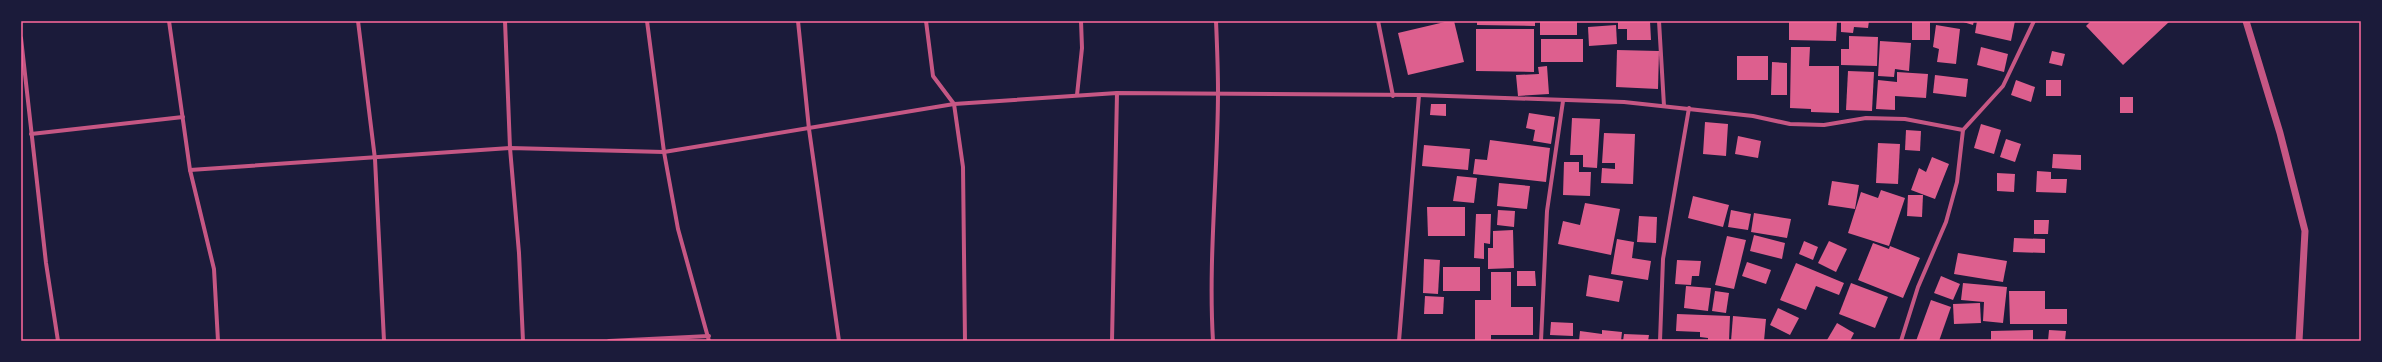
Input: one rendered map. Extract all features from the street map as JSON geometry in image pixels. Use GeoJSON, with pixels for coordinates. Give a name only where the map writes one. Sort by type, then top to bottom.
{"type":"FeatureCollection","features":[{"type":"Feature","properties":{"kind":"street"},"geometry":{"type":"LineString","coordinates":[[169,21],[190,170],[214,269],[218,341]]}},
{"type":"Feature","properties":{"kind":"street"},"geometry":{"type":"LineString","coordinates":[[358,21],[375,158],[384,341]]}},
{"type":"Feature","properties":{"kind":"street"},"geometry":{"type":"LineString","coordinates":[[505,21],[510,148],[519,253],[523,341]]}},
{"type":"Feature","properties":{"kind":"street"},"geometry":{"type":"LineString","coordinates":[[647,21],[664,152],[678,229],[709,336],[709,341]]}},
{"type":"Feature","properties":{"kind":"street"},"geometry":{"type":"LineString","coordinates":[[798,21],[809,129],[839,341]]}},
{"type":"Feature","properties":{"kind":"street"},"geometry":{"type":"LineString","coordinates":[[926,21],[933,76],[954,104],[963,167],[965,341]]}},
{"type":"Feature","properties":{"kind":"street"},"geometry":{"type":"LineString","coordinates":[[1077,95],[1082,48],[1081,21]]}},
{"type":"Feature","properties":{"kind":"street"},"geometry":{"type":"LineString","coordinates":[[1213,341],[1214,210],[1218,92],[1216,21]]}},
{"type":"Feature","properties":{"kind":"street"},"geometry":{"type":"LineString","coordinates":[[1378,21],[1393,96]]}},
{"type":"Feature","properties":{"kind":"street"},"geometry":{"type":"LineString","coordinates":[[1659,21],[1664,106]]}},
{"type":"Feature","properties":{"kind":"street"},"geometry":{"type":"LineString","coordinates":[[1901,341],[1918,287],[1946,222],[1957,182],[1963,130],[2003,86],[2034,21]]}},
{"type":"Feature","properties":{"kind":"street"},"geometry":{"type":"LineString","coordinates":[[2246,21],[2280,133],[2305,231],[2299,341]]}},
{"type":"Feature","properties":{"kind":"street"},"geometry":{"type":"LineString","coordinates":[[21,38],[46,263],[58,341]]}},
{"type":"Feature","properties":{"kind":"street"},"geometry":{"type":"LineString","coordinates":[[190,170],[510,148],[664,152],[954,104],[1117,92],[1218,92],[1243,95],[1419,95],[1624,102],[1753,116],[1790,124],[1824,125],[1866,118],[1905,119],[1963,130]]}},
{"type":"Feature","properties":{"kind":"street"},"geometry":{"type":"LineString","coordinates":[[1112,341],[1117,92]]}},
{"type":"Feature","properties":{"kind":"street"},"geometry":{"type":"LineString","coordinates":[[1399,341],[1419,95]]}},
{"type":"Feature","properties":{"kind":"street"},"geometry":{"type":"LineString","coordinates":[[1541,341],[1547,211],[1563,101]]}},
{"type":"Feature","properties":{"kind":"street"},"geometry":{"type":"LineString","coordinates":[[1660,341],[1663,259],[1689,108]]}},
{"type":"Feature","properties":{"kind":"street"},"geometry":{"type":"LineString","coordinates":[[31,134],[183,117]]}},
{"type":"Feature","properties":{"kind":"street"},"geometry":{"type":"LineString","coordinates":[[608,341],[709,336]]}},
{"type":"Feature","properties":{"kind":"building"},"geometry":{"type":"Polygon","coordinates":[[[1454,21],[1464,62],[1408,75],[1398,33],[1454,21]]]}},
{"type":"Feature","properties":{"kind":"building"},"geometry":{"type":"Polygon","coordinates":[[[1477,21],[1535,21],[1535,26],[1477,25],[1477,21]]]}},
{"type":"Feature","properties":{"kind":"building"},"geometry":{"type":"Polygon","coordinates":[[[1540,21],[1577,21],[1577,35],[1540,35],[1540,21]]]}},
{"type":"Feature","properties":{"kind":"building"},"geometry":{"type":"Polygon","coordinates":[[[1618,21],[1650,21],[1651,40],[1627,40],[1627,29],[1618,29],[1618,21]]]}},
{"type":"Feature","properties":{"kind":"building"},"geometry":{"type":"Polygon","coordinates":[[[1789,21],[1837,21],[1836,41],[1789,40],[1789,21]]]}},
{"type":"Feature","properties":{"kind":"building"},"geometry":{"type":"Polygon","coordinates":[[[1841,21],[1869,21],[1868,28],[1854,27],[1853,33],[1841,32],[1841,21]]]}},
{"type":"Feature","properties":{"kind":"building"},"geometry":{"type":"Polygon","coordinates":[[[1912,21],[1930,21],[1930,40],[1912,40],[1912,21]]]}},
{"type":"Feature","properties":{"kind":"building"},"geometry":{"type":"Polygon","coordinates":[[[1960,21],[1974,21],[1973,25],[1960,21]]]}},
{"type":"Feature","properties":{"kind":"building"},"geometry":{"type":"Polygon","coordinates":[[[1977,21],[2015,21],[2011,41],[1975,33],[1977,21]]]}},
{"type":"Feature","properties":{"kind":"building"},"geometry":{"type":"Polygon","coordinates":[[[2091,21],[2170,21],[2123,65],[2086,26],[2091,21]]]}},
{"type":"Feature","properties":{"kind":"building"},"geometry":{"type":"Polygon","coordinates":[[[1616,25],[1617,44],[1589,46],[1588,27],[1616,25]]]}},
{"type":"Feature","properties":{"kind":"building"},"geometry":{"type":"Polygon","coordinates":[[[1936,25],[1960,29],[1956,64],[1937,62],[1939,49],[1933,47],[1936,25]]]}},
{"type":"Feature","properties":{"kind":"building"},"geometry":{"type":"Polygon","coordinates":[[[1476,29],[1534,29],[1534,72],[1476,71],[1476,29]]]}},
{"type":"Feature","properties":{"kind":"building"},"geometry":{"type":"Polygon","coordinates":[[[1849,36],[1878,37],[1877,66],[1841,65],[1841,49],[1849,49],[1849,36]]]}},
{"type":"Feature","properties":{"kind":"building"},"geometry":{"type":"Polygon","coordinates":[[[1541,39],[1583,39],[1583,62],[1541,62],[1541,39]]]}},
{"type":"Feature","properties":{"kind":"building"},"geometry":{"type":"Polygon","coordinates":[[[1880,41],[1911,43],[1909,71],[1895,69],[1894,77],[1878,76],[1880,41]]]}},
{"type":"Feature","properties":{"kind":"building"},"geometry":{"type":"Polygon","coordinates":[[[1791,47],[1810,47],[1809,66],[1839,66],[1839,113],[1811,112],[1811,109],[1790,108],[1791,47]]]}},
{"type":"Feature","properties":{"kind":"building"},"geometry":{"type":"Polygon","coordinates":[[[1981,47],[2008,54],[2004,72],[1977,65],[1981,47]]]}},
{"type":"Feature","properties":{"kind":"building"},"geometry":{"type":"Polygon","coordinates":[[[1617,50],[1659,51],[1658,89],[1616,87],[1617,50]]]}},
{"type":"Feature","properties":{"kind":"building"},"geometry":{"type":"Polygon","coordinates":[[[2052,51],[2065,54],[2062,66],[2049,63],[2052,51]]]}},
{"type":"Feature","properties":{"kind":"building"},"geometry":{"type":"Polygon","coordinates":[[[1737,56],[1768,56],[1768,80],[1737,80],[1737,56]]]}},
{"type":"Feature","properties":{"kind":"building"},"geometry":{"type":"Polygon","coordinates":[[[1772,62],[1787,63],[1787,95],[1771,95],[1772,62]]]}},
{"type":"Feature","properties":{"kind":"building"},"geometry":{"type":"Polygon","coordinates":[[[1547,66],[1549,94],[1518,96],[1516,75],[1539,74],[1538,67],[1547,66]]]}},
{"type":"Feature","properties":{"kind":"building"},"geometry":{"type":"Polygon","coordinates":[[[1848,71],[1874,72],[1872,111],[1846,110],[1848,71]]]}},
{"type":"Feature","properties":{"kind":"building"},"geometry":{"type":"Polygon","coordinates":[[[1897,72],[1928,74],[1926,98],[1895,96],[1895,110],[1876,109],[1878,80],[1897,82],[1897,72]]]}},
{"type":"Feature","properties":{"kind":"building"},"geometry":{"type":"Polygon","coordinates":[[[1935,75],[1968,79],[1966,97],[1933,93],[1935,75]]]}},
{"type":"Feature","properties":{"kind":"building"},"geometry":{"type":"Polygon","coordinates":[[[2016,80],[2035,87],[2031,102],[2011,95],[2016,80]]]}},
{"type":"Feature","properties":{"kind":"building"},"geometry":{"type":"Polygon","coordinates":[[[2046,80],[2061,80],[2061,96],[2046,96],[2046,80]]]}},
{"type":"Feature","properties":{"kind":"building"},"geometry":{"type":"Polygon","coordinates":[[[2120,97],[2133,97],[2133,113],[2120,113],[2120,97]]]}},
{"type":"Feature","properties":{"kind":"building"},"geometry":{"type":"Polygon","coordinates":[[[1431,104],[1446,104],[1446,116],[1430,115],[1431,104]]]}},
{"type":"Feature","properties":{"kind":"building"},"geometry":{"type":"Polygon","coordinates":[[[1529,113],[1555,117],[1551,144],[1533,141],[1535,130],[1526,128],[1529,113]]]}},
{"type":"Feature","properties":{"kind":"building"},"geometry":{"type":"Polygon","coordinates":[[[1572,118],[1600,119],[1597,168],[1583,167],[1583,155],[1570,155],[1572,118]]]}},
{"type":"Feature","properties":{"kind":"building"},"geometry":{"type":"Polygon","coordinates":[[[1705,122],[1728,124],[1726,156],[1703,154],[1705,122]]]}},
{"type":"Feature","properties":{"kind":"building"},"geometry":{"type":"Polygon","coordinates":[[[1981,124],[2001,130],[1994,154],[1974,148],[1981,124]]]}},
{"type":"Feature","properties":{"kind":"building"},"geometry":{"type":"Polygon","coordinates":[[[1906,130],[1921,131],[1920,151],[1905,150],[1906,130]]]}},
{"type":"Feature","properties":{"kind":"building"},"geometry":{"type":"Polygon","coordinates":[[[1604,133],[1635,134],[1633,184],[1601,183],[1602,168],[1615,169],[1615,163],[1602,163],[1604,133]]]}},
{"type":"Feature","properties":{"kind":"building"},"geometry":{"type":"Polygon","coordinates":[[[1738,136],[1761,141],[1758,158],[1735,154],[1738,136]]]}},
{"type":"Feature","properties":{"kind":"building"},"geometry":{"type":"Polygon","coordinates":[[[2006,139],[2021,144],[2015,162],[2000,157],[2006,139]]]}},
{"type":"Feature","properties":{"kind":"building"},"geometry":{"type":"Polygon","coordinates":[[[1490,140],[1550,148],[1546,182],[1473,174],[1475,159],[1487,160],[1490,140]]]}},
{"type":"Feature","properties":{"kind":"building"},"geometry":{"type":"Polygon","coordinates":[[[1878,143],[1900,144],[1898,184],[1876,183],[1878,143]]]}},
{"type":"Feature","properties":{"kind":"building"},"geometry":{"type":"Polygon","coordinates":[[[1424,145],[1470,149],[1468,170],[1422,166],[1424,145]]]}},
{"type":"Feature","properties":{"kind":"building"},"geometry":{"type":"Polygon","coordinates":[[[2053,154],[2081,155],[2081,170],[2052,168],[2053,154]]]}},
{"type":"Feature","properties":{"kind":"building"},"geometry":{"type":"Polygon","coordinates":[[[1932,157],[1949,164],[1935,199],[1911,190],[1919,168],[1926,172],[1932,157]]]}},
{"type":"Feature","properties":{"kind":"building"},"geometry":{"type":"Polygon","coordinates":[[[1564,162],[1579,162],[1579,172],[1591,172],[1590,196],[1563,195],[1564,162]]]}},
{"type":"Feature","properties":{"kind":"building"},"geometry":{"type":"Polygon","coordinates":[[[2037,171],[2051,172],[2051,179],[2067,179],[2066,193],[2036,192],[2037,171]]]}},
{"type":"Feature","properties":{"kind":"building"},"geometry":{"type":"Polygon","coordinates":[[[1997,173],[2015,174],[2014,192],[1997,191],[1997,173]]]}},
{"type":"Feature","properties":{"kind":"building"},"geometry":{"type":"Polygon","coordinates":[[[1457,176],[1477,178],[1474,203],[1453,201],[1457,176]]]}},
{"type":"Feature","properties":{"kind":"building"},"geometry":{"type":"Polygon","coordinates":[[[1832,181],[1859,185],[1855,209],[1828,205],[1832,181]]]}},
{"type":"Feature","properties":{"kind":"building"},"geometry":{"type":"Polygon","coordinates":[[[1499,183],[1530,186],[1527,209],[1497,206],[1499,183]]]}},
{"type":"Feature","properties":{"kind":"building"},"geometry":{"type":"Polygon","coordinates":[[[1881,190],[1905,198],[1889,246],[1848,233],[1861,192],[1878,198],[1881,190]]]}},
{"type":"Feature","properties":{"kind":"building"},"geometry":{"type":"Polygon","coordinates":[[[1908,195],[1923,195],[1922,217],[1907,216],[1908,195]]]}},
{"type":"Feature","properties":{"kind":"building"},"geometry":{"type":"Polygon","coordinates":[[[1693,196],[1729,205],[1723,227],[1688,218],[1693,196]]]}},
{"type":"Feature","properties":{"kind":"building"},"geometry":{"type":"Polygon","coordinates":[[[1585,203],[1620,209],[1611,255],[1558,244],[1563,221],[1580,225],[1585,203]]]}},
{"type":"Feature","properties":{"kind":"building"},"geometry":{"type":"Polygon","coordinates":[[[1427,207],[1465,207],[1465,236],[1428,236],[1427,207]]]}},
{"type":"Feature","properties":{"kind":"building"},"geometry":{"type":"Polygon","coordinates":[[[1498,210],[1515,211],[1514,227],[1497,225],[1498,210]]]}},
{"type":"Feature","properties":{"kind":"building"},"geometry":{"type":"Polygon","coordinates":[[[1731,210],[1751,214],[1748,230],[1728,227],[1731,210]]]}},
{"type":"Feature","properties":{"kind":"building"},"geometry":{"type":"Polygon","coordinates":[[[1754,213],[1791,219],[1787,238],[1751,232],[1754,213]]]}},
{"type":"Feature","properties":{"kind":"building"},"geometry":{"type":"Polygon","coordinates":[[[1476,214],[1491,214],[1490,244],[1484,243],[1484,259],[1474,258],[1476,214]]]}},
{"type":"Feature","properties":{"kind":"building"},"geometry":{"type":"Polygon","coordinates":[[[1639,216],[1657,217],[1656,243],[1637,242],[1639,216]]]}},
{"type":"Feature","properties":{"kind":"building"},"geometry":{"type":"Polygon","coordinates":[[[2034,220],[2049,220],[2048,234],[2034,234],[2034,220]]]}},
{"type":"Feature","properties":{"kind":"building"},"geometry":{"type":"Polygon","coordinates":[[[1513,230],[1514,268],[1488,269],[1488,248],[1493,248],[1493,231],[1513,230]]]}},
{"type":"Feature","properties":{"kind":"building"},"geometry":{"type":"Polygon","coordinates":[[[1754,235],[1785,243],[1782,259],[1750,251],[1754,235]]]}},
{"type":"Feature","properties":{"kind":"building"},"geometry":{"type":"Polygon","coordinates":[[[1727,236],[1746,240],[1734,289],[1715,285],[1727,236]]]}},
{"type":"Feature","properties":{"kind":"building"},"geometry":{"type":"Polygon","coordinates":[[[2014,238],[2045,239],[2045,253],[2013,252],[2014,238]]]}},
{"type":"Feature","properties":{"kind":"building"},"geometry":{"type":"Polygon","coordinates":[[[1617,239],[1634,242],[1632,258],[1651,261],[1648,280],[1611,274],[1617,239]]]}},
{"type":"Feature","properties":{"kind":"building"},"geometry":{"type":"Polygon","coordinates":[[[1804,241],[1818,247],[1813,260],[1799,254],[1804,241]]]}},
{"type":"Feature","properties":{"kind":"building"},"geometry":{"type":"Polygon","coordinates":[[[1829,241],[1847,249],[1836,272],[1818,263],[1829,241]]]}},
{"type":"Feature","properties":{"kind":"building"},"geometry":{"type":"Polygon","coordinates":[[[1873,243],[1889,249],[1890,246],[1920,258],[1903,298],[1858,280],[1873,243]]]}},
{"type":"Feature","properties":{"kind":"building"},"geometry":{"type":"Polygon","coordinates":[[[1958,253],[2007,261],[2003,282],[1954,274],[1958,253]]]}},
{"type":"Feature","properties":{"kind":"building"},"geometry":{"type":"Polygon","coordinates":[[[1424,259],[1440,260],[1438,294],[1423,293],[1424,259]]]}},
{"type":"Feature","properties":{"kind":"building"},"geometry":{"type":"Polygon","coordinates":[[[1677,260],[1701,261],[1699,276],[1692,276],[1691,285],[1675,284],[1677,260]]]}},
{"type":"Feature","properties":{"kind":"building"},"geometry":{"type":"Polygon","coordinates":[[[1747,262],[1771,270],[1766,284],[1742,276],[1747,262]]]}},
{"type":"Feature","properties":{"kind":"building"},"geometry":{"type":"Polygon","coordinates":[[[1796,263],[1844,283],[1839,295],[1816,286],[1806,310],[1780,300],[1796,263]]]}},
{"type":"Feature","properties":{"kind":"building"},"geometry":{"type":"Polygon","coordinates":[[[1443,267],[1480,267],[1480,291],[1443,291],[1443,267]]]}},
{"type":"Feature","properties":{"kind":"building"},"geometry":{"type":"Polygon","coordinates":[[[1517,271],[1535,271],[1536,286],[1517,286],[1517,271]]]}},
{"type":"Feature","properties":{"kind":"building"},"geometry":{"type":"Polygon","coordinates":[[[1491,272],[1511,272],[1511,307],[1533,307],[1533,335],[1491,335],[1491,341],[1475,341],[1475,300],[1491,300],[1491,272]]]}},
{"type":"Feature","properties":{"kind":"building"},"geometry":{"type":"Polygon","coordinates":[[[1589,275],[1623,281],[1619,302],[1586,296],[1589,275]]]}},
{"type":"Feature","properties":{"kind":"building"},"geometry":{"type":"Polygon","coordinates":[[[1941,276],[1960,284],[1953,300],[1934,293],[1941,276]]]}},
{"type":"Feature","properties":{"kind":"building"},"geometry":{"type":"Polygon","coordinates":[[[1851,283],[1888,297],[1875,328],[1839,314],[1851,283]]]}},
{"type":"Feature","properties":{"kind":"building"},"geometry":{"type":"Polygon","coordinates":[[[1963,283],[2007,287],[2003,323],[1983,321],[1984,302],[1961,300],[1963,283]]]}},
{"type":"Feature","properties":{"kind":"building"},"geometry":{"type":"Polygon","coordinates":[[[1686,286],[1711,288],[1708,311],[1684,308],[1686,286]]]}},
{"type":"Feature","properties":{"kind":"building"},"geometry":{"type":"Polygon","coordinates":[[[1715,291],[1729,293],[1726,313],[1712,311],[1715,291]]]}},
{"type":"Feature","properties":{"kind":"building"},"geometry":{"type":"Polygon","coordinates":[[[2009,291],[2045,291],[2045,309],[2067,309],[2067,324],[2010,324],[2009,291]]]}},
{"type":"Feature","properties":{"kind":"building"},"geometry":{"type":"Polygon","coordinates":[[[1425,296],[1444,297],[1443,314],[1424,314],[1425,296]]]}},
{"type":"Feature","properties":{"kind":"building"},"geometry":{"type":"Polygon","coordinates":[[[1931,300],[1951,307],[1939,341],[1916,341],[1931,300]]]}},
{"type":"Feature","properties":{"kind":"building"},"geometry":{"type":"Polygon","coordinates":[[[1980,303],[1981,323],[1954,324],[1953,304],[1980,303]]]}},
{"type":"Feature","properties":{"kind":"building"},"geometry":{"type":"Polygon","coordinates":[[[1778,308],[1799,318],[1790,335],[1770,325],[1778,308]]]}},
{"type":"Feature","properties":{"kind":"building"},"geometry":{"type":"Polygon","coordinates":[[[1677,314],[1730,316],[1729,341],[1708,341],[1708,338],[1700,337],[1700,332],[1676,331],[1677,314]]]}},
{"type":"Feature","properties":{"kind":"building"},"geometry":{"type":"Polygon","coordinates":[[[1733,316],[1766,319],[1764,341],[1731,341],[1733,316]]]}},
{"type":"Feature","properties":{"kind":"building"},"geometry":{"type":"Polygon","coordinates":[[[1551,322],[1573,323],[1573,336],[1550,335],[1551,322]]]}},
{"type":"Feature","properties":{"kind":"building"},"geometry":{"type":"Polygon","coordinates":[[[1837,323],[1854,333],[1850,341],[1827,340],[1837,323]]]}},
{"type":"Feature","properties":{"kind":"building"},"geometry":{"type":"Polygon","coordinates":[[[1602,330],[1622,332],[1621,341],[1579,341],[1580,331],[1602,334],[1602,330]]]}},
{"type":"Feature","properties":{"kind":"building"},"geometry":{"type":"Polygon","coordinates":[[[2033,330],[2033,341],[1991,341],[1991,331],[2033,330]]]}},
{"type":"Feature","properties":{"kind":"building"},"geometry":{"type":"Polygon","coordinates":[[[2049,330],[2066,331],[2065,341],[2048,341],[2049,330]]]}},
{"type":"Feature","properties":{"kind":"building"},"geometry":{"type":"Polygon","coordinates":[[[1624,334],[1649,335],[1648,341],[1623,341],[1624,334]]]}}]}
